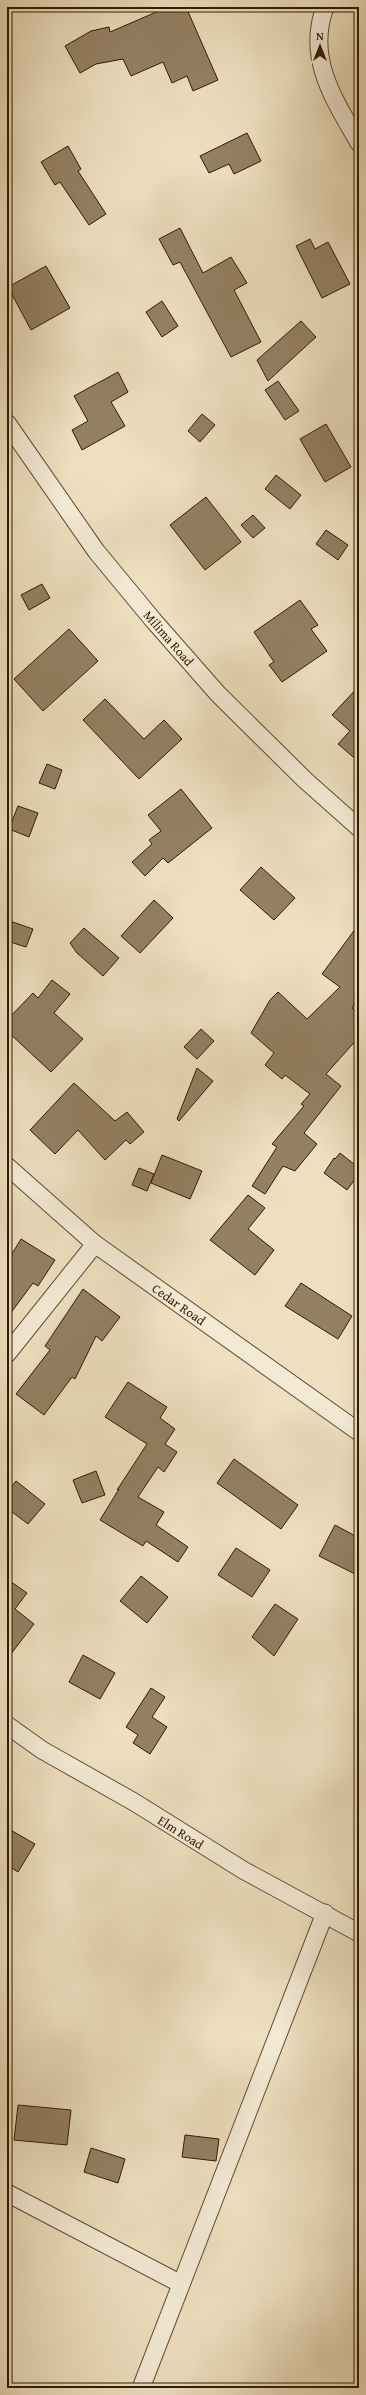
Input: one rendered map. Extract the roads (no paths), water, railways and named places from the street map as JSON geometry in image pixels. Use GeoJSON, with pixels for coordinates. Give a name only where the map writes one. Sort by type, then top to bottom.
{"type":"FeatureCollection","features":[{"type":"Feature","properties":{"kind":"street"},"geometry":{"type":"LineString","coordinates":[[325,7],[320,20],[317,43],[322,68],[333,97],[359,143]]}},
{"type":"Feature","properties":{"kind":"street","name":"Milima Road"},"geometry":{"type":"LineString","coordinates":[[7,423],[96,551],[153,620],[218,694],[305,780],[359,828]]}},
{"type":"Feature","properties":{"kind":"street","name":"Cedar Road"},"geometry":{"type":"LineString","coordinates":[[7,1166],[95,1244],[359,1432]]}},
{"type":"Feature","properties":{"kind":"street"},"geometry":{"type":"LineString","coordinates":[[7,1354],[95,1244]]}},
{"type":"Feature","properties":{"kind":"street","name":"Elm Road"},"geometry":{"type":"LineString","coordinates":[[7,1725],[42,1750],[134,1802],[243,1870],[325,1913],[359,1933]]}},
{"type":"Feature","properties":{"kind":"street"},"geometry":{"type":"LineString","coordinates":[[141,2388],[325,1913]]}},
{"type":"Feature","properties":{"kind":"street"},"geometry":{"type":"LineString","coordinates":[[7,2193],[181,2284]]}}]}
